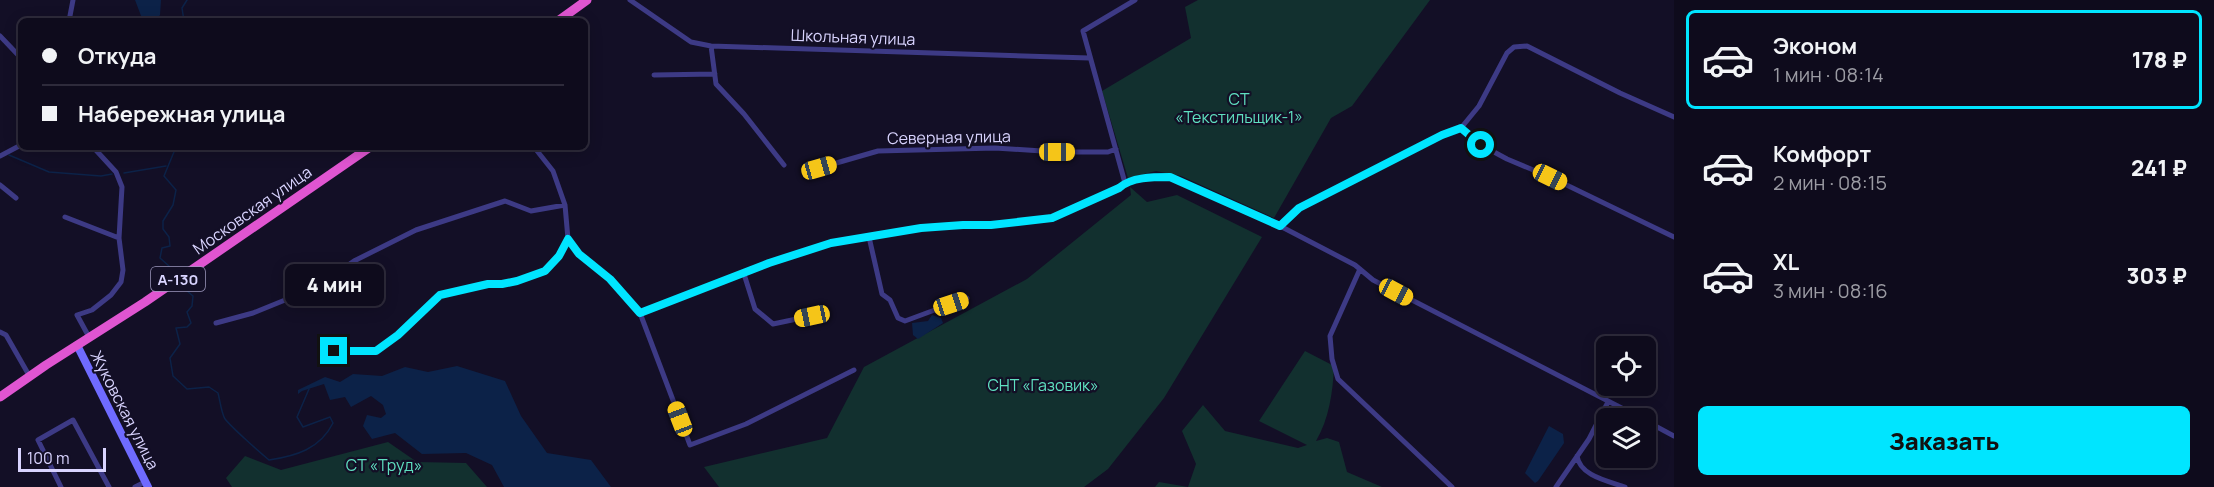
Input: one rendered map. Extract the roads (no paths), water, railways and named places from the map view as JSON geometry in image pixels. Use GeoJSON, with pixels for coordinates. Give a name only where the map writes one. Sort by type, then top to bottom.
{"type":"FeatureCollection","features":[{"type":"Feature","properties":{"kind":"highway"},"geometry":{"type":"LineString","coordinates":[[562,18],[587,0]]}},
{"type":"Feature","properties":{"kind":"highway","name":"Московская улица"},"geometry":{"type":"LineString","coordinates":[[0,397],[145,302],[366,150]]}},
{"type":"Feature","properties":{"kind":"main road","name":"Жуковская улица"},"geometry":{"type":"LineString","coordinates":[[77,345],[147,484]]}},
{"type":"Feature","properties":{"kind":"street"},"geometry":{"type":"LineString","coordinates":[[70,18],[73,0]]}},
{"type":"Feature","properties":{"kind":"street","name":"Школьная улица"},"geometry":{"type":"LineString","coordinates":[[630,0],[691,42],[711,46],[1089,58]]}},
{"type":"Feature","properties":{"kind":"street"},"geometry":{"type":"LineString","coordinates":[[1125,183],[1083,31],[1136,0]]}},
{"type":"Feature","properties":{"kind":"street"},"geometry":{"type":"LineString","coordinates":[[0,36],[18,55]]}},
{"type":"Feature","properties":{"kind":"street"},"geometry":{"type":"LineString","coordinates":[[1280,226],[1299,208],[1417,147],[1461,128],[1479,106],[1507,53],[1514,47],[1522,45],[1674,117]]}},
{"type":"Feature","properties":{"kind":"street"},"geometry":{"type":"LineString","coordinates":[[711,46],[716,84],[744,114],[784,165]]}},
{"type":"Feature","properties":{"kind":"street"},"geometry":{"type":"LineString","coordinates":[[654,75],[715,75]]}},
{"type":"Feature","properties":{"kind":"street"},"geometry":{"type":"LineString","coordinates":[[1461,128],[1481,145],[1507,159],[1550,177],[1674,237]]}},
{"type":"Feature","properties":{"kind":"street"},"geometry":{"type":"LineString","coordinates":[[1,155],[18,146]]}},
{"type":"Feature","properties":{"kind":"street","name":"Северная улица"},"geometry":{"type":"LineString","coordinates":[[819,168],[878,151],[995,148],[1057,152],[1108,152],[1116,148]]}},
{"type":"Feature","properties":{"kind":"street"},"geometry":{"type":"LineString","coordinates":[[89,337],[77,315],[92,310],[111,294],[121,282],[123,270],[119,238],[122,187],[116,172],[96,150]]}},
{"type":"Feature","properties":{"kind":"street"},"geometry":{"type":"LineString","coordinates":[[536,150],[553,171],[564,205],[568,239],[579,254],[610,279],[640,313],[690,445],[746,424],[854,370]]}},
{"type":"Feature","properties":{"kind":"street"},"geometry":{"type":"LineString","coordinates":[[640,313],[769,263],[831,243],[921,228],[991,225],[1052,218],[1119,188],[1125,183],[1153,177],[1170,177],[1280,226],[1360,269],[1373,280],[1620,408]]}},
{"type":"Feature","properties":{"kind":"street"},"geometry":{"type":"LineString","coordinates":[[0,185],[16,198]]}},
{"type":"Feature","properties":{"kind":"street"},"geometry":{"type":"LineString","coordinates":[[216,323],[253,313],[317,287],[354,261],[416,230],[505,201],[531,211],[564,205]]}},
{"type":"Feature","properties":{"kind":"street"},"geometry":{"type":"LineString","coordinates":[[65,217],[119,238]]}},
{"type":"Feature","properties":{"kind":"street"},"geometry":{"type":"LineString","coordinates":[[870,237],[882,294],[890,300],[898,318],[905,321],[967,298]]}},
{"type":"Feature","properties":{"kind":"street"},"geometry":{"type":"LineString","coordinates":[[334,351],[376,351],[398,335],[440,295],[488,284],[517,281],[545,271],[559,256],[568,239]]}},
{"type":"Feature","properties":{"kind":"street"},"geometry":{"type":"LineString","coordinates":[[1360,269],[1330,336],[1332,359],[1338,379],[1452,487]]}},
{"type":"Feature","properties":{"kind":"street"},"geometry":{"type":"LineString","coordinates":[[744,274],[755,309],[773,324],[812,316]]}},
{"type":"Feature","properties":{"kind":"street"},"geometry":{"type":"LineString","coordinates":[[0,332],[6,335],[30,377]]}},
{"type":"Feature","properties":{"kind":"street"},"geometry":{"type":"LineString","coordinates":[[1556,487],[1590,440],[1608,402]]}},
{"type":"Feature","properties":{"kind":"street"},"geometry":{"type":"LineString","coordinates":[[61,487],[38,440],[73,420],[109,487]]}},
{"type":"Feature","properties":{"kind":"street"},"geometry":{"type":"LineString","coordinates":[[1656,426],[1674,436]]}},
{"type":"Feature","properties":{"kind":"street"},"geometry":{"type":"LineString","coordinates":[[1577,456],[1582,468],[1600,479],[1625,487]]}},
{"type":"Feature","properties":{"kind":"street"},"geometry":{"type":"LineString","coordinates":[[135,487],[147,484]]}},
{"type":"Feature","properties":{"kind":"water"},"geometry":{"type":"Polygon","coordinates":[[[135,0],[161,0],[160,15],[158,18],[142,18],[135,0]]]}},
{"type":"Feature","properties":{"kind":"water"},"geometry":{"type":"Polygon","coordinates":[[[932,315],[941,318],[943,323],[918,339],[913,335],[912,323],[928,321],[932,315]]]}},
{"type":"Feature","properties":{"kind":"water"},"geometry":{"type":"Polygon","coordinates":[[[457,366],[505,381],[521,416],[547,453],[591,460],[611,487],[504,487],[492,465],[466,453],[422,454],[395,433],[372,439],[363,426],[367,415],[381,418],[386,414],[383,405],[371,396],[351,407],[345,397],[330,400],[324,384],[298,394],[298,390],[325,377],[340,382],[353,374],[382,376],[405,367],[428,372],[457,366]]]}},
{"type":"Feature","properties":{"kind":"water"},"geometry":{"type":"Polygon","coordinates":[[[1549,426],[1563,434],[1564,443],[1535,483],[1525,473],[1549,426]]]}},
{"type":"Feature","properties":{"kind":"waterway"},"geometry":{"type":"LineString","coordinates":[[184,18],[182,8],[187,0]]}},
{"type":"Feature","properties":{"kind":"waterway"},"geometry":{"type":"LineString","coordinates":[[169,266],[160,258],[162,248],[170,246],[169,237],[163,229],[163,221],[173,205],[176,190],[164,176],[175,150]]}},
{"type":"Feature","properties":{"kind":"waterway"},"geometry":{"type":"LineString","coordinates":[[9,155],[49,172],[101,176],[112,174]]}},
{"type":"Feature","properties":{"kind":"waterway"},"geometry":{"type":"LineString","coordinates":[[124,173],[166,166]]}},
{"type":"Feature","properties":{"kind":"waterway"},"geometry":{"type":"LineString","coordinates":[[186,290],[193,296],[192,306],[187,312],[191,323],[187,327],[176,328],[180,344],[170,358],[173,376],[187,389],[209,387],[218,393],[226,420],[269,460],[306,450],[328,432],[333,423],[330,417],[303,427],[297,417],[309,389]]}},
{"type":"Feature","properties":{"kind":"park label","name":"СТ «Текстильщик-1»"},"geometry":{"type":"Point","coordinates":[1239,108]}},
{"type":"Feature","properties":{"kind":"park label","name":"СНТ «Газовик»"},"geometry":{"type":"Point","coordinates":[1043,385]}},
{"type":"Feature","properties":{"kind":"park label","name":"СТ «Труд»"},"geometry":{"type":"Point","coordinates":[384,465]}}]}
